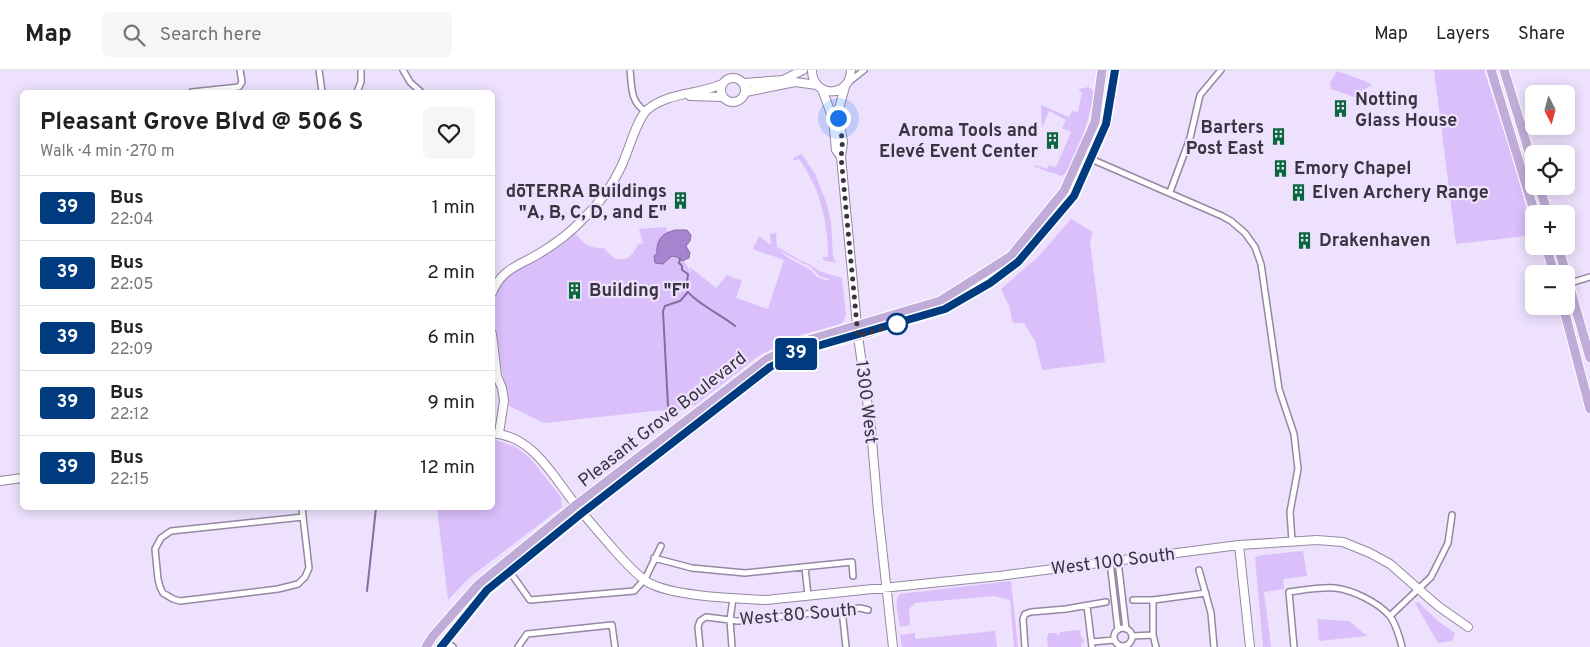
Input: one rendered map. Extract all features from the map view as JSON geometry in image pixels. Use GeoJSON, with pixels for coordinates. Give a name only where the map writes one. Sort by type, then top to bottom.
{"type":"FeatureCollection","features":[{"type":"Feature","properties":{"kind":"main road","name":"Pleasant Grove Boulevard"},"geometry":{"type":"LineString","coordinates":[[858,331],[940,302],[1011,256],[1064,191],[1095,122],[1102,70]]}},
{"type":"Feature","properties":{"kind":"main road","name":"Pleasant Grove Boulevard"},"geometry":{"type":"LineString","coordinates":[[426,647],[478,585],[579,509],[767,359],[805,342],[945,309],[990,283],[1018,262],[1074,196],[1106,124],[1115,70]]}},
{"type":"Feature","properties":{"kind":"main road"},"geometry":{"type":"LineString","coordinates":[[1491,70],[1532,205]]}},
{"type":"Feature","properties":{"kind":"main road"},"geometry":{"type":"LineString","coordinates":[[1504,70],[1527,145]]}},
{"type":"Feature","properties":{"kind":"main road"},"geometry":{"type":"LineString","coordinates":[[1575,302],[1590,358]]}},
{"type":"Feature","properties":{"kind":"main road"},"geometry":{"type":"LineString","coordinates":[[1565,315],[1590,405]]}},
{"type":"Feature","properties":{"kind":"main road","name":"Pleasant Grove Boulevard"},"geometry":{"type":"LineString","coordinates":[[442,647],[487,590],[510,572],[579,509]]}},
{"type":"Feature","properties":{"kind":"street"},"geometry":{"type":"LineString","coordinates":[[208,90],[239,86],[242,82],[240,70]]}},
{"type":"Feature","properties":{"kind":"street"},"geometry":{"type":"LineString","coordinates":[[319,70],[322,90]]}},
{"type":"Feature","properties":{"kind":"street"},"geometry":{"type":"LineString","coordinates":[[358,90],[361,82],[361,70]]}},
{"type":"Feature","properties":{"kind":"street"},"geometry":{"type":"LineString","coordinates":[[403,70],[410,82],[419,90]]}},
{"type":"Feature","properties":{"kind":"street"},"geometry":{"type":"LineString","coordinates":[[630,70],[634,99],[638,106],[645,111]]}},
{"type":"Feature","properties":{"kind":"street"},"geometry":{"type":"LineString","coordinates":[[744,83],[783,80],[803,70]]}},
{"type":"Feature","properties":{"kind":"street"},"geometry":{"type":"LineString","coordinates":[[812,70],[812,77],[819,87],[833,119],[836,150],[841,156]]}},
{"type":"Feature","properties":{"kind":"street"},"geometry":{"type":"LineString","coordinates":[[841,156],[842,142],[838,112],[851,70]]}},
{"type":"Feature","properties":{"kind":"street"},"geometry":{"type":"LineString","coordinates":[[746,92],[795,82],[834,92],[864,70]]}},
{"type":"Feature","properties":{"kind":"street"},"geometry":{"type":"LineString","coordinates":[[1170,192],[1190,138],[1200,95],[1221,70]]}},
{"type":"Feature","properties":{"kind":"street"},"geometry":{"type":"LineString","coordinates":[[495,286],[498,280],[508,270],[556,242],[582,220],[598,202],[621,168],[645,111],[667,99],[722,84],[734,77],[744,83],[746,92],[742,99],[734,102],[715,95],[681,96]]}},
{"type":"Feature","properties":{"kind":"street"},"geometry":{"type":"LineString","coordinates":[[722,84],[721,91],[723,97]]}},
{"type":"Feature","properties":{"kind":"street","name":"1300 West"},"geometry":{"type":"LineString","coordinates":[[841,156],[858,331],[871,429],[893,647]]}},
{"type":"Feature","properties":{"kind":"street"},"geometry":{"type":"LineString","coordinates":[[1081,156],[1170,192],[1222,216],[1239,227],[1255,247],[1263,271],[1279,389],[1294,434],[1298,469],[1290,512],[1292,541]]}},
{"type":"Feature","properties":{"kind":"street"},"geometry":{"type":"LineString","coordinates":[[1575,282],[1590,277]]}},
{"type":"Feature","properties":{"kind":"street"},"geometry":{"type":"LineString","coordinates":[[495,359],[497,376],[502,388],[504,401],[496,433]]}},
{"type":"Feature","properties":{"kind":"street","name":"West 100 South"},"geometry":{"type":"LineString","coordinates":[[496,433],[527,446],[543,460],[579,509],[633,571],[668,590],[766,600],[886,589],[1239,545],[1317,540],[1343,542],[1390,564],[1438,606],[1468,627]]}},
{"type":"Feature","properties":{"kind":"street"},"geometry":{"type":"LineString","coordinates":[[0,481],[20,478]]}},
{"type":"Feature","properties":{"kind":"street"},"geometry":{"type":"LineString","coordinates":[[302,510],[309,568],[303,580],[298,584],[180,601],[168,596],[160,587],[155,549],[161,538],[171,531],[303,517]]}},
{"type":"Feature","properties":{"kind":"street"},"geometry":{"type":"LineString","coordinates":[[1390,616],[1431,577],[1448,543],[1452,516]]}},
{"type":"Feature","properties":{"kind":"street"},"geometry":{"type":"LineString","coordinates":[[1239,545],[1250,647]]}},
{"type":"Feature","properties":{"kind":"street"},"geometry":{"type":"LineString","coordinates":[[510,572],[530,600],[634,590],[645,579],[661,546]]}},
{"type":"Feature","properties":{"kind":"street"},"geometry":{"type":"LineString","coordinates":[[654,558],[692,568],[745,573],[852,562],[853,576]]}},
{"type":"Feature","properties":{"kind":"street"},"geometry":{"type":"LineString","coordinates":[[1114,562],[1126,629],[1132,636]]}},
{"type":"Feature","properties":{"kind":"street"},"geometry":{"type":"LineString","coordinates":[[1114,562],[1118,630]]}},
{"type":"Feature","properties":{"kind":"street"},"geometry":{"type":"LineString","coordinates":[[805,567],[808,596]]}},
{"type":"Feature","properties":{"kind":"street"},"geometry":{"type":"LineString","coordinates":[[1198,570],[1206,593],[1213,628],[1214,647]]}},
{"type":"Feature","properties":{"kind":"street"},"geometry":{"type":"LineString","coordinates":[[1294,647],[1289,592],[1336,588],[1356,594],[1390,616],[1401,640],[1402,647]]}},
{"type":"Feature","properties":{"kind":"street"},"geometry":{"type":"LineString","coordinates":[[1133,600],[1153,600],[1206,593]]}},
{"type":"Feature","properties":{"kind":"street"},"geometry":{"type":"LineString","coordinates":[[732,647],[730,620],[733,598]]}},
{"type":"Feature","properties":{"kind":"street"},"geometry":{"type":"LineString","coordinates":[[1153,600],[1153,635],[1156,647]]}},
{"type":"Feature","properties":{"kind":"street"},"geometry":{"type":"LineString","coordinates":[[1025,647],[1023,619],[1025,614],[1106,602]]}},
{"type":"Feature","properties":{"kind":"street"},"geometry":{"type":"LineString","coordinates":[[1087,606],[1092,644],[1114,640]]}},
{"type":"Feature","properties":{"kind":"street","name":"West 80 South"},"geometry":{"type":"LineString","coordinates":[[700,647],[698,626],[700,621],[706,617],[738,621],[860,608],[868,610]]}},
{"type":"Feature","properties":{"kind":"street"},"geometry":{"type":"LineString","coordinates":[[842,610],[846,647]]}},
{"type":"Feature","properties":{"kind":"street"},"geometry":{"type":"LineString","coordinates":[[518,647],[527,634],[612,625],[615,647]]}},
{"type":"Feature","properties":{"kind":"street"},"geometry":{"type":"LineString","coordinates":[[1126,629],[1118,630],[1114,634],[1114,640],[1120,646],[1126,646],[1131,642],[1132,636]]}},
{"type":"Feature","properties":{"kind":"street"},"geometry":{"type":"LineString","coordinates":[[1132,636],[1153,635]]}},
{"type":"Feature","properties":{"kind":"street"},"geometry":{"type":"LineString","coordinates":[[432,639],[442,647],[449,644],[453,647]]}},
{"type":"Feature","properties":{"kind":"shaded area"},"geometry":{"type":"Polygon","coordinates":[[[1434,70],[1484,70],[1525,205],[1525,236],[1456,244],[1434,70]]]}},
{"type":"Feature","properties":{"kind":"shaded area"},"geometry":{"type":"Polygon","coordinates":[[[1337,71],[1372,85],[1363,90],[1357,98],[1331,89],[1330,83],[1337,71]]]}},
{"type":"Feature","properties":{"kind":"shaded area"},"geometry":{"type":"Polygon","coordinates":[[[1089,87],[1094,92],[1094,96],[1082,140],[1067,172],[1061,176],[1038,167],[1034,168],[1035,165],[1047,169],[1049,165],[1056,167],[1071,132],[1062,128],[1066,120],[1049,111],[1042,128],[1041,105],[1069,117],[1072,111],[1078,112],[1082,92],[1078,89],[1089,87]]]}},
{"type":"Feature","properties":{"kind":"shaded area"},"geometry":{"type":"Polygon","coordinates":[[[802,154],[815,174],[827,204],[831,222],[833,256],[836,263],[823,260],[823,257],[828,257],[828,244],[821,206],[806,170],[799,159],[793,161],[794,157],[802,154]]]}},
{"type":"Feature","properties":{"kind":"shaded area"},"geometry":{"type":"Polygon","coordinates":[[[1071,219],[1093,232],[1090,241],[1105,362],[1042,370],[1035,341],[1024,323],[1014,323],[1012,321],[1010,308],[1001,289],[1039,256],[1071,219]]]}},
{"type":"Feature","properties":{"kind":"shaded area"},"geometry":{"type":"Polygon","coordinates":[[[665,227],[691,273],[690,267],[716,288],[727,275],[742,281],[736,298],[768,309],[784,260],[753,249],[759,236],[771,245],[770,234],[776,233],[777,247],[819,271],[842,278],[846,314],[843,322],[801,335],[760,355],[694,406],[692,404],[683,410],[654,411],[544,423],[509,406],[495,338],[495,300],[499,288],[508,276],[555,249],[574,234],[588,246],[604,248],[614,257],[623,260],[631,255],[638,244],[643,243],[639,229],[665,227]],[[772,246],[790,259],[811,270],[817,277],[829,281],[829,279],[819,276],[811,267],[772,246]]]}},
{"type":"Feature","properties":{"kind":"shaded area"},"geometry":{"type":"Polygon","coordinates":[[[675,230],[687,230],[691,235],[690,241],[686,246],[690,253],[689,258],[682,261],[672,256],[663,264],[655,263],[654,256],[657,253],[659,240],[667,233],[675,230]]]}},
{"type":"Feature","properties":{"kind":"shaded area"},"geometry":{"type":"Polygon","coordinates":[[[495,440],[516,447],[530,458],[561,497],[562,507],[469,578],[448,600],[437,510],[495,510],[495,440]]]}},
{"type":"Feature","properties":{"kind":"shaded area"},"geometry":{"type":"Polygon","coordinates":[[[1303,551],[1307,576],[1283,579],[1284,589],[1264,592],[1271,647],[1263,647],[1255,558],[1263,555],[1303,551]]]}},
{"type":"Feature","properties":{"kind":"shaded area"},"geometry":{"type":"Polygon","coordinates":[[[1011,581],[1018,647],[1014,647],[1010,600],[994,596],[915,603],[909,609],[910,625],[900,627],[897,601],[900,594],[1011,581]]]}},
{"type":"Feature","properties":{"kind":"shaded area"},"geometry":{"type":"Polygon","coordinates":[[[1418,602],[1439,622],[1455,633],[1452,641],[1438,643],[1415,603],[1418,602]]]}},
{"type":"Feature","properties":{"kind":"shaded area"},"geometry":{"type":"Polygon","coordinates":[[[1317,619],[1349,621],[1367,636],[1319,641],[1317,619]]]}},
{"type":"Feature","properties":{"kind":"shaded area"},"geometry":{"type":"Polygon","coordinates":[[[1080,630],[1081,637],[1084,640],[1081,647],[1048,647],[1047,638],[1049,633],[1056,633],[1059,636],[1060,632],[1080,630]]]}},
{"type":"Feature","properties":{"kind":"shaded area"},"geometry":{"type":"Polygon","coordinates":[[[995,631],[997,647],[902,647],[900,635],[915,633],[915,639],[995,631]]]}},
{"type":"Feature","properties":{"kind":"waterway"},"geometry":{"type":"LineString","coordinates":[[680,259],[679,263],[682,266],[682,270],[688,274],[686,288],[690,294],[735,326]]}},
{"type":"Feature","properties":{"kind":"waterway"},"geometry":{"type":"LineString","coordinates":[[668,406],[663,311],[665,306],[680,301],[688,292]]}},
{"type":"Feature","properties":{"kind":"waterway"},"geometry":{"type":"LineString","coordinates":[[367,591],[376,510]]}},
{"type":"Feature","properties":{"kind":"bus line","name":"39"},"geometry":{"type":"LineString","coordinates":[[441,647],[487,590],[582,513],[770,367],[807,349],[858,336],[945,309],[990,283],[1018,262],[1074,196],[1106,124],[1115,70]]}},
{"type":"Feature","properties":{"kind":"place","name":"Notting Glass House"},"geometry":{"type":"Point","coordinates":[1341,109]}},
{"type":"Feature","properties":{"kind":"place","name":"Barters Post East"},"geometry":{"type":"Point","coordinates":[1278,137]}},
{"type":"Feature","properties":{"kind":"place","name":"Aroma Tools and Elevé Event Center"},"geometry":{"type":"Point","coordinates":[1052,140]}},
{"type":"Feature","properties":{"kind":"place","name":"Emory Chapel"},"geometry":{"type":"Point","coordinates":[1280,168]}},
{"type":"Feature","properties":{"kind":"place","name":"Elven Archery Range"},"geometry":{"type":"Point","coordinates":[1298,192]}},
{"type":"Feature","properties":{"kind":"place","name":"dōTERRA Buildings \"A, B, C, D, and E\""},"geometry":{"type":"Point","coordinates":[681,201]}},
{"type":"Feature","properties":{"kind":"place","name":"Drakenhaven"},"geometry":{"type":"Point","coordinates":[1305,240]}},
{"type":"Feature","properties":{"kind":"place","name":"Building \"F\""},"geometry":{"type":"Point","coordinates":[575,290]}},
{"type":"Feature","properties":{"kind":"route"},"geometry":{"type":"LineString","coordinates":[[838,118],[842,136],[843,149],[841,156],[858,336],[897,324]]}}]}
